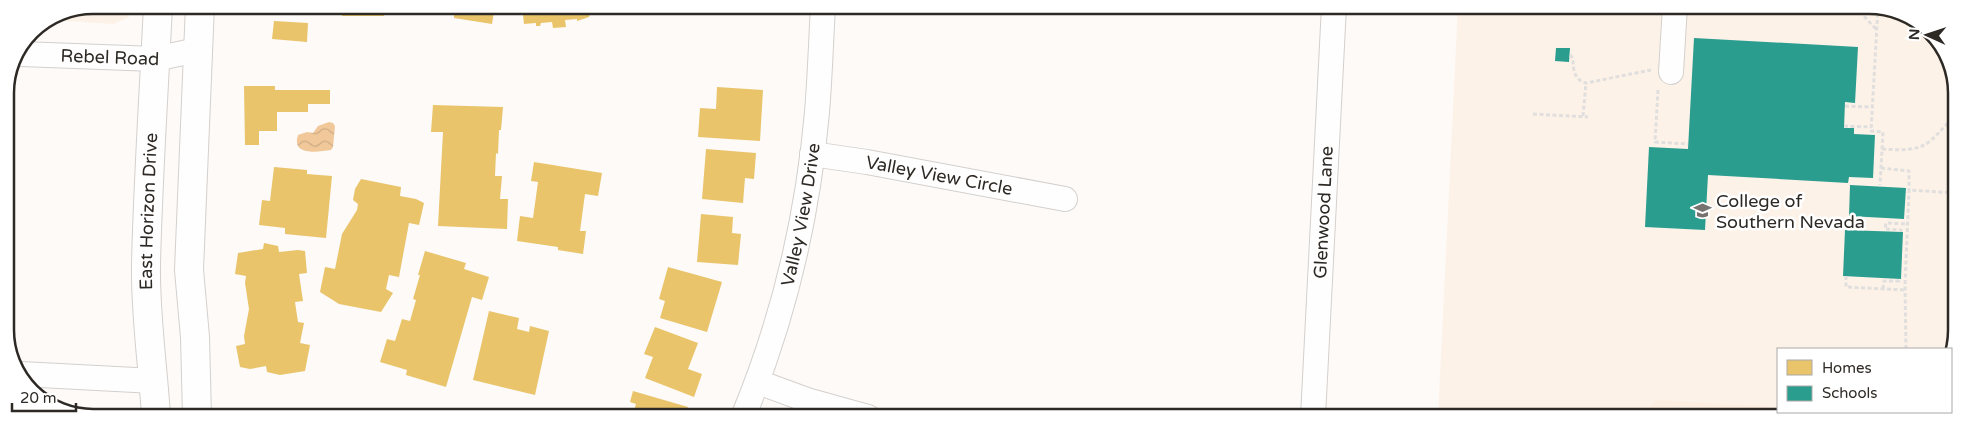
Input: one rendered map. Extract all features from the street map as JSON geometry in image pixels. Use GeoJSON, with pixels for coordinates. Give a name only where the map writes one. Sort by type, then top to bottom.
{"type":"FeatureCollection","features":[{"type":"Feature","properties":{"kind":"main road","name":"East Horizon Drive"},"geometry":{"type":"LineString","coordinates":[[156,409],[148,330],[146,265],[158,14]]}},
{"type":"Feature","properties":{"kind":"main road"},"geometry":{"type":"LineString","coordinates":[[197,409],[195,337],[189,270],[199,14]]}},
{"type":"Feature","properties":{"kind":"street","name":"Valley View Drive"},"geometry":{"type":"LineString","coordinates":[[746,409],[758,382],[786,288],[798,232],[812,154],[817,113],[823,14]]}},
{"type":"Feature","properties":{"kind":"street","name":"Glenwood Lane"},"geometry":{"type":"LineString","coordinates":[[1313,409],[1334,14]]}},
{"type":"Feature","properties":{"kind":"street"},"geometry":{"type":"LineString","coordinates":[[1661,75],[1673,14]]}},
{"type":"Feature","properties":{"kind":"street","name":"Rebel Road"},"geometry":{"type":"LineString","coordinates":[[24,54],[155,59],[197,50]]}},
{"type":"Feature","properties":{"kind":"street","name":"Valley View Circle"},"geometry":{"type":"LineString","coordinates":[[812,154],[867,162],[1065,199]]}},
{"type":"Feature","properties":{"kind":"street"},"geometry":{"type":"LineString","coordinates":[[28,374],[154,381]]}},
{"type":"Feature","properties":{"kind":"street"},"geometry":{"type":"LineString","coordinates":[[758,382],[807,400],[839,409]]}},
{"type":"Feature","properties":{"kind":"path"},"geometry":{"type":"LineString","coordinates":[[1862,14],[1876,30]]}},
{"type":"Feature","properties":{"kind":"path"},"geometry":{"type":"LineString","coordinates":[[1877,15],[1871,131],[1883,132],[1880,185]]}},
{"type":"Feature","properties":{"kind":"path"},"geometry":{"type":"LineString","coordinates":[[1570,55],[1573,58],[1572,69],[1577,78],[1586,83],[1661,75],[1655,142],[1688,144]]}},
{"type":"Feature","properties":{"kind":"path"},"geometry":{"type":"LineString","coordinates":[[1583,116],[1586,83]]}},
{"type":"Feature","properties":{"kind":"path"},"geometry":{"type":"LineString","coordinates":[[1845,106],[1872,107]]}},
{"type":"Feature","properties":{"kind":"path"},"geometry":{"type":"LineString","coordinates":[[1533,114],[1588,117]]}},
{"type":"Feature","properties":{"kind":"path"},"geometry":{"type":"LineString","coordinates":[[1882,149],[1916,150],[1930,143],[1946,125]]}},
{"type":"Feature","properties":{"kind":"path"},"geometry":{"type":"LineString","coordinates":[[1844,126],[1871,127]]}},
{"type":"Feature","properties":{"kind":"path"},"geometry":{"type":"LineString","coordinates":[[1881,168],[1909,171],[1905,290],[1906,348]]}},
{"type":"Feature","properties":{"kind":"path"},"geometry":{"type":"LineString","coordinates":[[1909,190],[1948,193]]}},
{"type":"Feature","properties":{"kind":"path"},"geometry":{"type":"LineString","coordinates":[[1901,232],[1901,230],[1885,229],[1886,223],[1908,224]]}},
{"type":"Feature","properties":{"kind":"path"},"geometry":{"type":"LineString","coordinates":[[1846,276],[1846,287],[1905,290]]}},
{"type":"Feature","properties":{"kind":"path"},"geometry":{"type":"LineString","coordinates":[[1883,289],[1884,281],[1899,281],[1899,278]]}},
{"type":"Feature","properties":{"kind":"shaded area"},"geometry":{"type":"Polygon","coordinates":[[[83,14],[129,14],[129,17],[114,24],[60,21],[83,14]]]}},
{"type":"Feature","properties":{"kind":"shaded area","name":"College of Southern Nevada"},"geometry":{"type":"Polygon","coordinates":[[[1458,14],[1885,15],[1909,24],[1925,37],[1935,49],[1947,77],[1948,93],[1946,348],[1777,348],[1777,409],[1438,409],[1458,14]]]}},
{"type":"Feature","properties":{"kind":"shaded area"},"geometry":{"type":"Polygon","coordinates":[[[1657,400],[1777,407],[1777,409],[1648,409],[1657,400]]]}},
{"type":"Feature","properties":{"kind":"water"},"geometry":{"type":"Polygon","coordinates":[[[329,122],[335,126],[331,150],[313,152],[302,150],[298,146],[298,135],[307,132],[313,133],[318,126],[329,122]]]}},
{"type":"Feature","properties":{"kind":"building: Homes"},"geometry":{"type":"Polygon","coordinates":[[[342,14],[384,14],[384,16],[342,16],[342,14]]]}},
{"type":"Feature","properties":{"kind":"building: Homes"},"geometry":{"type":"Polygon","coordinates":[[[454,14],[494,14],[492,24],[454,18],[454,14]]]}},
{"type":"Feature","properties":{"kind":"building: Homes"},"geometry":{"type":"Polygon","coordinates":[[[523,14],[590,14],[589,17],[577,21],[577,19],[565,20],[566,27],[553,28],[552,22],[541,23],[540,26],[536,26],[536,23],[524,24],[523,14]]]}},
{"type":"Feature","properties":{"kind":"building: Homes"},"geometry":{"type":"Polygon","coordinates":[[[274,21],[308,23],[307,42],[272,39],[274,21]]]}},
{"type":"Feature","properties":{"kind":"building: Homes"},"geometry":{"type":"Polygon","coordinates":[[[244,86],[275,86],[275,90],[330,90],[330,104],[308,104],[308,112],[277,112],[277,131],[259,131],[259,145],[245,145],[244,86]]]}},
{"type":"Feature","properties":{"kind":"building: Homes"},"geometry":{"type":"Polygon","coordinates":[[[717,87],[763,90],[760,141],[698,137],[700,108],[716,109],[717,87]]]}},
{"type":"Feature","properties":{"kind":"building: Homes"},"geometry":{"type":"Polygon","coordinates":[[[433,105],[503,107],[501,130],[499,130],[498,154],[496,153],[495,176],[502,176],[500,199],[508,199],[507,229],[438,226],[443,132],[431,132],[433,105]]]}},
{"type":"Feature","properties":{"kind":"building: Homes"},"geometry":{"type":"Polygon","coordinates":[[[706,149],[756,153],[754,179],[745,178],[743,203],[702,199],[706,149]]]}},
{"type":"Feature","properties":{"kind":"building: Homes"},"geometry":{"type":"Polygon","coordinates":[[[534,162],[602,173],[598,196],[585,194],[580,231],[586,231],[583,254],[558,250],[558,247],[517,241],[520,216],[533,218],[538,182],[531,181],[534,162]]]}},
{"type":"Feature","properties":{"kind":"building: Homes"},"geometry":{"type":"Polygon","coordinates":[[[274,167],[307,170],[307,174],[332,176],[326,238],[285,234],[285,228],[259,225],[262,200],[270,201],[274,167]]]}},
{"type":"Feature","properties":{"kind":"building: Homes"},"geometry":{"type":"Polygon","coordinates":[[[361,179],[401,187],[400,196],[416,199],[424,203],[419,225],[409,223],[399,277],[389,275],[386,289],[393,293],[381,312],[339,304],[320,292],[325,267],[335,269],[342,234],[357,210],[358,204],[353,200],[355,189],[361,179]]]}},
{"type":"Feature","properties":{"kind":"building: Homes"},"geometry":{"type":"Polygon","coordinates":[[[701,214],[733,217],[732,233],[741,234],[738,265],[697,262],[701,214]]]}},
{"type":"Feature","properties":{"kind":"building: Homes"},"geometry":{"type":"Polygon","coordinates":[[[264,243],[278,246],[279,252],[305,251],[307,273],[299,274],[303,301],[295,302],[298,322],[304,323],[300,343],[310,345],[305,371],[280,375],[267,372],[266,366],[250,369],[240,367],[236,346],[245,344],[244,336],[249,309],[245,283],[246,276],[235,274],[238,253],[263,249],[264,243]]]}},
{"type":"Feature","properties":{"kind":"building: Homes"},"geometry":{"type":"Polygon","coordinates":[[[425,251],[466,263],[464,269],[489,277],[482,300],[472,297],[446,387],[406,375],[407,370],[380,362],[387,339],[395,341],[402,319],[410,321],[416,300],[413,299],[420,275],[418,275],[425,251]]]}},
{"type":"Feature","properties":{"kind":"building: Homes"},"geometry":{"type":"Polygon","coordinates":[[[668,267],[722,282],[707,332],[660,318],[665,301],[659,299],[668,267]]]}},
{"type":"Feature","properties":{"kind":"building: Homes"},"geometry":{"type":"Polygon","coordinates":[[[489,311],[519,318],[517,329],[529,332],[530,326],[549,331],[535,395],[473,380],[489,311]]]}},
{"type":"Feature","properties":{"kind":"building: Homes"},"geometry":{"type":"Polygon","coordinates":[[[655,327],[698,343],[688,369],[702,374],[694,397],[645,378],[653,357],[644,354],[655,327]]]}},
{"type":"Feature","properties":{"kind":"building: Homes"},"geometry":{"type":"Polygon","coordinates":[[[633,391],[688,407],[687,409],[634,409],[636,404],[630,402],[633,391]]]}},
{"type":"Feature","properties":{"kind":"building: Schools"},"geometry":{"type":"Polygon","coordinates":[[[1694,38],[1858,47],[1855,103],[1845,102],[1844,128],[1854,128],[1854,134],[1875,135],[1873,178],[1849,177],[1848,183],[1708,175],[1705,230],[1645,227],[1649,147],[1688,149],[1694,38]]]}},
{"type":"Feature","properties":{"kind":"building: Schools"},"geometry":{"type":"Polygon","coordinates":[[[1556,48],[1570,48],[1569,62],[1555,61],[1556,48]]]}},
{"type":"Feature","properties":{"kind":"building: Schools"},"geometry":{"type":"Polygon","coordinates":[[[1850,185],[1906,188],[1904,219],[1849,216],[1850,185]]]}},
{"type":"Feature","properties":{"kind":"building: Schools"},"geometry":{"type":"Polygon","coordinates":[[[1845,230],[1903,232],[1901,279],[1843,276],[1845,230]]]}},
{"type":"Feature","properties":{"kind":"place","name":"College of Southern Nevada"},"geometry":{"type":"Point","coordinates":[1702,211]}}]}
